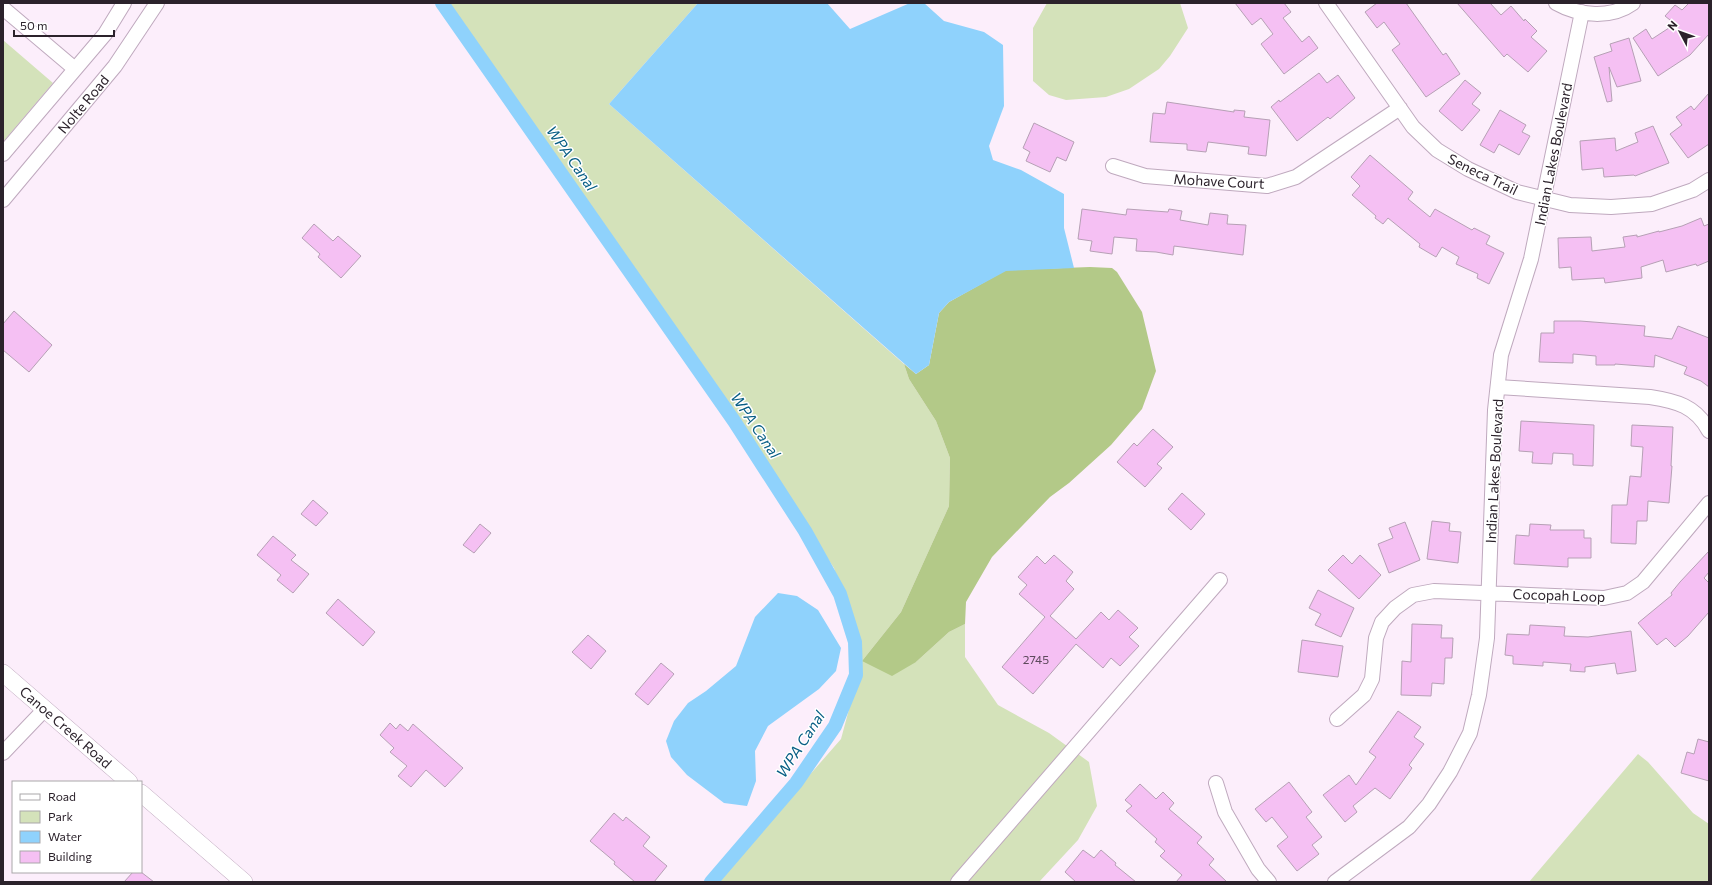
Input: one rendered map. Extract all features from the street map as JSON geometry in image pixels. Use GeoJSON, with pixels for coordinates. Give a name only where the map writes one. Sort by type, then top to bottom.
{"type":"FeatureCollection","features":[{"type":"Feature","properties":{"kind":"main road","name":"Canoe Creek Road"},"geometry":{"type":"LineString","coordinates":[[3,673],[128,781]]}},
{"type":"Feature","properties":{"kind":"main road"},"geometry":{"type":"LineString","coordinates":[[142,793],[244,882]]}},
{"type":"Feature","properties":{"kind":"street","name":"Nolte Road"},"geometry":{"type":"LineString","coordinates":[[3,154],[104,34],[124,3]]}},
{"type":"Feature","properties":{"kind":"street","name":"Nolte Road"},"geometry":{"type":"LineString","coordinates":[[3,200],[115,66],[157,3]]}},
{"type":"Feature","properties":{"kind":"street","name":"Seneca Trail"},"geometry":{"type":"LineString","coordinates":[[1326,3],[1413,126],[1437,150],[1468,169],[1517,192],[1570,205],[1611,207],[1652,204],[1693,190],[1709,180]]}},
{"type":"Feature","properties":{"kind":"street"},"geometry":{"type":"LineString","coordinates":[[1556,3],[1567,9],[1600,15],[1625,9],[1633,3]]}},
{"type":"Feature","properties":{"kind":"street"},"geometry":{"type":"LineString","coordinates":[[3,8],[75,69]]}},
{"type":"Feature","properties":{"kind":"street","name":"Indian Lakes Boulevard"},"geometry":{"type":"LineString","coordinates":[[1335,882],[1409,828],[1429,804],[1450,772],[1470,733],[1479,695],[1487,638],[1495,410],[1501,355],[1531,260],[1545,199],[1582,12]]}},
{"type":"Feature","properties":{"kind":"street","name":"Mohave Court"},"geometry":{"type":"LineString","coordinates":[[1113,166],[1145,176],[1267,186],[1296,177],[1400,108]]}},
{"type":"Feature","properties":{"kind":"street"},"geometry":{"type":"LineString","coordinates":[[1498,387],[1650,397],[1672,400],[1687,406],[1703,420],[1709,431]]}},
{"type":"Feature","properties":{"kind":"street","name":"Cocopah Loop"},"geometry":{"type":"LineString","coordinates":[[1337,719],[1364,695],[1372,679],[1376,638],[1382,622],[1395,608],[1413,595],[1434,591],[1604,598],[1627,593],[1643,582],[1709,502]]}},
{"type":"Feature","properties":{"kind":"street"},"geometry":{"type":"LineString","coordinates":[[958,882],[1220,580]]}},
{"type":"Feature","properties":{"kind":"street"},"geometry":{"type":"LineString","coordinates":[[3,753],[45,709]]}},
{"type":"Feature","properties":{"kind":"street"},"geometry":{"type":"LineString","coordinates":[[1216,783],[1225,812],[1258,869],[1269,882]]}},
{"type":"Feature","properties":{"kind":"green space"},"geometry":{"type":"Polygon","coordinates":[[[448,3],[698,3],[609,104],[904,364],[909,379],[936,421],[950,458],[949,506],[901,612],[862,661],[834,568],[699,365],[448,13],[448,3]]]}},
{"type":"Feature","properties":{"kind":"green space"},"geometry":{"type":"Polygon","coordinates":[[[1047,3],[1180,3],[1188,28],[1170,56],[1159,69],[1129,89],[1106,97],[1066,100],[1049,95],[1033,81],[1033,28],[1047,3]]]}},
{"type":"Feature","properties":{"kind":"green space"},"geometry":{"type":"Polygon","coordinates":[[[3,40],[53,83],[3,142],[3,40]]]}},
{"type":"Feature","properties":{"kind":"green space"},"geometry":{"type":"Polygon","coordinates":[[[1090,267],[1112,268],[1117,272],[1142,312],[1156,371],[1142,409],[1111,445],[1069,483],[1050,497],[992,557],[966,602],[965,624],[949,632],[916,662],[892,676],[862,661],[901,612],[949,506],[950,458],[936,421],[909,379],[904,364],[916,374],[929,365],[939,313],[949,302],[1006,270],[1090,267]]]}},
{"type":"Feature","properties":{"kind":"green space"},"geometry":{"type":"Polygon","coordinates":[[[965,624],[965,657],[998,705],[1049,733],[1089,762],[1097,806],[1078,840],[1039,882],[716,882],[841,739],[862,661],[916,662],[949,632],[965,624]]]}},
{"type":"Feature","properties":{"kind":"green space"},"geometry":{"type":"Polygon","coordinates":[[[1638,754],[1648,762],[1693,813],[1709,824],[1709,882],[1529,882],[1638,754]]]}},
{"type":"Feature","properties":{"kind":"water"},"geometry":{"type":"Polygon","coordinates":[[[698,3],[827,3],[850,29],[910,3],[924,3],[944,21],[984,32],[1003,45],[1004,106],[989,146],[993,160],[1021,170],[1064,194],[1064,228],[1074,268],[1006,271],[949,302],[939,313],[929,365],[916,374],[609,104],[698,3]]]}},
{"type":"Feature","properties":{"kind":"water"},"geometry":{"type":"Polygon","coordinates":[[[778,593],[797,596],[818,610],[841,648],[836,671],[819,689],[768,726],[755,751],[756,781],[747,806],[724,803],[687,775],[671,757],[666,741],[674,721],[688,703],[706,691],[736,666],[755,617],[778,593]]]}},
{"type":"Feature","properties":{"kind":"building"},"geometry":{"type":"Polygon","coordinates":[[[1235,3],[1284,3],[1291,12],[1283,18],[1302,42],[1309,36],[1318,48],[1284,74],[1261,44],[1273,34],[1261,18],[1252,25],[1235,3]]]}},
{"type":"Feature","properties":{"kind":"building"},"geometry":{"type":"Polygon","coordinates":[[[1377,3],[1406,3],[1443,55],[1446,53],[1460,74],[1426,97],[1392,50],[1400,44],[1384,22],[1377,28],[1365,12],[1377,3]]]}},
{"type":"Feature","properties":{"kind":"building"},"geometry":{"type":"Polygon","coordinates":[[[1457,3],[1490,3],[1501,15],[1511,6],[1524,21],[1525,19],[1537,31],[1531,37],[1547,51],[1528,72],[1507,54],[1504,57],[1457,3]]]}},
{"type":"Feature","properties":{"kind":"building"},"geometry":{"type":"Polygon","coordinates":[[[1689,3],[1709,3],[1709,34],[1690,55],[1658,76],[1633,38],[1646,29],[1652,39],[1675,24],[1665,16],[1675,5],[1682,10],[1689,3]]]}},
{"type":"Feature","properties":{"kind":"building"},"geometry":{"type":"Polygon","coordinates":[[[1629,38],[1641,81],[1617,87],[1609,67],[1612,101],[1607,102],[1594,57],[1612,51],[1610,44],[1629,38]]]}},
{"type":"Feature","properties":{"kind":"building"},"geometry":{"type":"Polygon","coordinates":[[[1319,73],[1327,83],[1338,75],[1355,98],[1330,119],[1328,117],[1297,141],[1271,107],[1319,73]]]}},
{"type":"Feature","properties":{"kind":"building"},"geometry":{"type":"Polygon","coordinates":[[[1465,80],[1481,93],[1472,104],[1480,110],[1462,131],[1439,111],[1465,80]]]}},
{"type":"Feature","properties":{"kind":"building"},"geometry":{"type":"Polygon","coordinates":[[[1709,93],[1709,144],[1688,158],[1670,134],[1682,125],[1676,117],[1691,106],[1694,110],[1709,93]]]}},
{"type":"Feature","properties":{"kind":"building"},"geometry":{"type":"Polygon","coordinates":[[[1167,102],[1234,112],[1234,110],[1245,111],[1244,117],[1270,120],[1266,156],[1248,154],[1249,147],[1208,142],[1206,152],[1187,150],[1187,144],[1150,142],[1153,113],[1165,114],[1167,102]]]}},
{"type":"Feature","properties":{"kind":"building"},"geometry":{"type":"Polygon","coordinates":[[[1500,110],[1526,125],[1522,132],[1530,136],[1519,155],[1499,144],[1494,153],[1480,145],[1500,110]]]}},
{"type":"Feature","properties":{"kind":"building"},"geometry":{"type":"Polygon","coordinates":[[[1034,123],[1074,142],[1066,161],[1057,157],[1050,172],[1026,161],[1030,152],[1023,148],[1034,123]]]}},
{"type":"Feature","properties":{"kind":"building"},"geometry":{"type":"Polygon","coordinates":[[[1653,126],[1669,163],[1635,176],[1604,177],[1603,168],[1582,170],[1580,141],[1615,138],[1616,151],[1638,142],[1635,133],[1653,126]]]}},
{"type":"Feature","properties":{"kind":"building"},"geometry":{"type":"Polygon","coordinates":[[[1370,155],[1413,192],[1408,199],[1430,217],[1435,209],[1472,230],[1474,228],[1490,236],[1486,244],[1504,253],[1489,284],[1477,278],[1478,274],[1456,264],[1459,257],[1442,247],[1436,257],[1419,247],[1420,244],[1388,218],[1383,224],[1352,195],[1360,186],[1351,177],[1370,155]]]}},
{"type":"Feature","properties":{"kind":"building"},"geometry":{"type":"Polygon","coordinates":[[[1082,209],[1126,215],[1127,209],[1168,212],[1169,209],[1182,211],[1180,220],[1208,225],[1210,213],[1228,215],[1227,224],[1246,225],[1243,255],[1174,246],[1173,255],[1136,251],[1137,239],[1114,237],[1112,254],[1090,251],[1092,241],[1078,239],[1082,209]]]}},
{"type":"Feature","properties":{"kind":"building"},"geometry":{"type":"Polygon","coordinates":[[[1701,218],[1704,226],[1709,224],[1709,261],[1697,266],[1696,264],[1666,272],[1663,260],[1641,267],[1642,278],[1605,283],[1604,278],[1572,280],[1571,267],[1559,268],[1558,238],[1591,237],[1592,251],[1625,247],[1623,237],[1637,235],[1637,237],[1659,232],[1682,226],[1701,218]]]}},
{"type":"Feature","properties":{"kind":"building"},"geometry":{"type":"Polygon","coordinates":[[[314,224],[333,241],[338,236],[361,256],[341,278],[318,257],[320,254],[302,238],[314,224]]]}},
{"type":"Feature","properties":{"kind":"building"},"geometry":{"type":"Polygon","coordinates":[[[14,311],[52,345],[29,372],[3,350],[3,324],[14,311]]]}},
{"type":"Feature","properties":{"kind":"building"},"geometry":{"type":"Polygon","coordinates":[[[1554,321],[1580,321],[1645,326],[1644,336],[1672,339],[1678,326],[1709,338],[1709,387],[1701,381],[1684,374],[1687,367],[1655,355],[1654,367],[1615,364],[1596,365],[1596,356],[1573,354],[1573,363],[1539,362],[1541,333],[1554,333],[1554,321]]]}},
{"type":"Feature","properties":{"kind":"building"},"geometry":{"type":"Polygon","coordinates":[[[1521,421],[1594,425],[1593,466],[1573,465],[1573,454],[1553,453],[1552,464],[1532,463],[1533,452],[1519,451],[1521,421]]]}},
{"type":"Feature","properties":{"kind":"building"},"geometry":{"type":"Polygon","coordinates":[[[1632,425],[1673,427],[1669,503],[1648,501],[1647,521],[1637,521],[1636,544],[1611,543],[1612,505],[1627,505],[1630,476],[1641,477],[1643,447],[1631,446],[1632,425]]]}},
{"type":"Feature","properties":{"kind":"building"},"geometry":{"type":"Polygon","coordinates":[[[1153,429],[1173,447],[1157,464],[1162,468],[1145,487],[1117,462],[1134,443],[1137,446],[1153,429]]]}},
{"type":"Feature","properties":{"kind":"building"},"geometry":{"type":"Polygon","coordinates":[[[1182,493],[1205,514],[1191,530],[1168,509],[1182,493]]]}},
{"type":"Feature","properties":{"kind":"building"},"geometry":{"type":"Polygon","coordinates":[[[313,500],[328,513],[316,526],[301,514],[313,500]]]}},
{"type":"Feature","properties":{"kind":"building"},"geometry":{"type":"Polygon","coordinates":[[[1432,521],[1450,523],[1449,531],[1461,532],[1458,563],[1427,559],[1432,521]]]}},
{"type":"Feature","properties":{"kind":"building"},"geometry":{"type":"Polygon","coordinates":[[[1405,522],[1420,560],[1389,573],[1378,544],[1393,538],[1389,528],[1405,522]]]}},
{"type":"Feature","properties":{"kind":"building"},"geometry":{"type":"Polygon","coordinates":[[[480,524],[491,533],[474,553],[463,545],[480,524]]]}},
{"type":"Feature","properties":{"kind":"building"},"geometry":{"type":"Polygon","coordinates":[[[1530,524],[1551,525],[1550,530],[1584,530],[1584,538],[1591,538],[1591,558],[1568,558],[1568,567],[1514,564],[1516,535],[1529,536],[1530,524]]]}},
{"type":"Feature","properties":{"kind":"building"},"geometry":{"type":"Polygon","coordinates":[[[273,536],[296,555],[291,560],[309,574],[293,593],[277,580],[281,575],[257,555],[273,536]]]}},
{"type":"Feature","properties":{"kind":"building"},"geometry":{"type":"Polygon","coordinates":[[[1709,551],[1709,572],[1704,578],[1709,583],[1709,612],[1688,636],[1675,647],[1666,638],[1657,645],[1638,623],[1672,595],[1671,593],[1680,582],[1709,551]]]}},
{"type":"Feature","properties":{"kind":"building"},"geometry":{"type":"Polygon","coordinates":[[[1054,555],[1073,572],[1066,581],[1074,589],[1050,616],[1076,639],[1101,612],[1109,620],[1118,610],[1138,628],[1129,637],[1139,646],[1120,666],[1111,658],[1103,668],[1076,644],[1033,694],[1002,667],[1045,617],[1019,594],[1027,585],[1018,577],[1037,556],[1045,564],[1054,555]]]}},
{"type":"Feature","properties":{"kind":"building"},"geometry":{"type":"Polygon","coordinates":[[[1343,555],[1352,564],[1360,555],[1381,575],[1359,599],[1328,570],[1343,555]]]}},
{"type":"Feature","properties":{"kind":"building"},"geometry":{"type":"Polygon","coordinates":[[[1318,590],[1354,608],[1341,637],[1315,625],[1321,614],[1309,608],[1318,590]]]}},
{"type":"Feature","properties":{"kind":"building"},"geometry":{"type":"Polygon","coordinates":[[[338,599],[375,632],[363,646],[326,613],[338,599]]]}},
{"type":"Feature","properties":{"kind":"building"},"geometry":{"type":"Polygon","coordinates":[[[1412,624],[1442,625],[1441,638],[1453,638],[1452,658],[1445,658],[1444,684],[1432,683],[1431,696],[1401,695],[1402,661],[1411,662],[1412,624]]]}},
{"type":"Feature","properties":{"kind":"building"},"geometry":{"type":"Polygon","coordinates":[[[1530,625],[1565,627],[1564,636],[1588,637],[1631,631],[1636,671],[1617,674],[1615,663],[1585,667],[1585,672],[1570,671],[1571,664],[1543,662],[1543,666],[1513,664],[1513,656],[1505,655],[1507,634],[1529,635],[1530,625]]]}},
{"type":"Feature","properties":{"kind":"building"},"geometry":{"type":"Polygon","coordinates":[[[588,635],[606,651],[591,669],[572,652],[588,635]]]}},
{"type":"Feature","properties":{"kind":"building"},"geometry":{"type":"Polygon","coordinates":[[[1302,640],[1343,646],[1338,677],[1298,672],[1302,640]]]}},
{"type":"Feature","properties":{"kind":"building"},"geometry":{"type":"Polygon","coordinates":[[[661,663],[674,674],[648,705],[635,694],[661,663]]]}},
{"type":"Feature","properties":{"kind":"building"},"geometry":{"type":"Polygon","coordinates":[[[1398,711],[1421,727],[1414,737],[1424,744],[1409,765],[1412,768],[1390,799],[1375,788],[1353,806],[1357,812],[1345,822],[1323,795],[1349,775],[1356,785],[1376,757],[1369,752],[1398,711]]]}},
{"type":"Feature","properties":{"kind":"building"},"geometry":{"type":"Polygon","coordinates":[[[390,723],[396,729],[400,724],[408,731],[413,724],[463,768],[445,787],[426,770],[411,787],[398,776],[407,766],[390,752],[394,748],[380,735],[390,723]]]}},
{"type":"Feature","properties":{"kind":"building"},"geometry":{"type":"Polygon","coordinates":[[[1698,739],[1709,742],[1709,781],[1681,773],[1687,752],[1694,754],[1698,739]]]}},
{"type":"Feature","properties":{"kind":"building"},"geometry":{"type":"Polygon","coordinates":[[[1289,782],[1312,812],[1306,817],[1322,837],[1312,845],[1319,854],[1297,871],[1277,846],[1288,837],[1272,817],[1266,822],[1255,809],[1289,782]]]}},
{"type":"Feature","properties":{"kind":"building"},"geometry":{"type":"Polygon","coordinates":[[[1140,784],[1156,799],[1163,792],[1174,803],[1169,809],[1202,837],[1197,843],[1214,859],[1209,865],[1227,882],[1176,882],[1182,875],[1160,856],[1165,851],[1155,842],[1157,839],[1126,811],[1132,806],[1125,800],[1140,784]]]}},
{"type":"Feature","properties":{"kind":"building"},"geometry":{"type":"Polygon","coordinates":[[[614,813],[623,821],[626,817],[650,837],[643,846],[667,866],[654,882],[635,882],[614,864],[615,862],[590,841],[614,813]]]}},
{"type":"Feature","properties":{"kind":"building"},"geometry":{"type":"Polygon","coordinates":[[[1083,850],[1094,858],[1101,850],[1116,863],[1115,865],[1136,882],[1076,882],[1065,872],[1083,850]]]}},
{"type":"Feature","properties":{"kind":"building"},"geometry":{"type":"Polygon","coordinates":[[[132,873],[142,873],[154,882],[124,882],[132,873]]]}},
{"type":"Feature","properties":{"kind":"waterway","name":"WPA Canal"},"geometry":{"type":"LineString","coordinates":[[442,3],[734,421],[805,531],[840,594],[855,642],[856,675],[835,726],[796,783],[711,882]]}}]}
